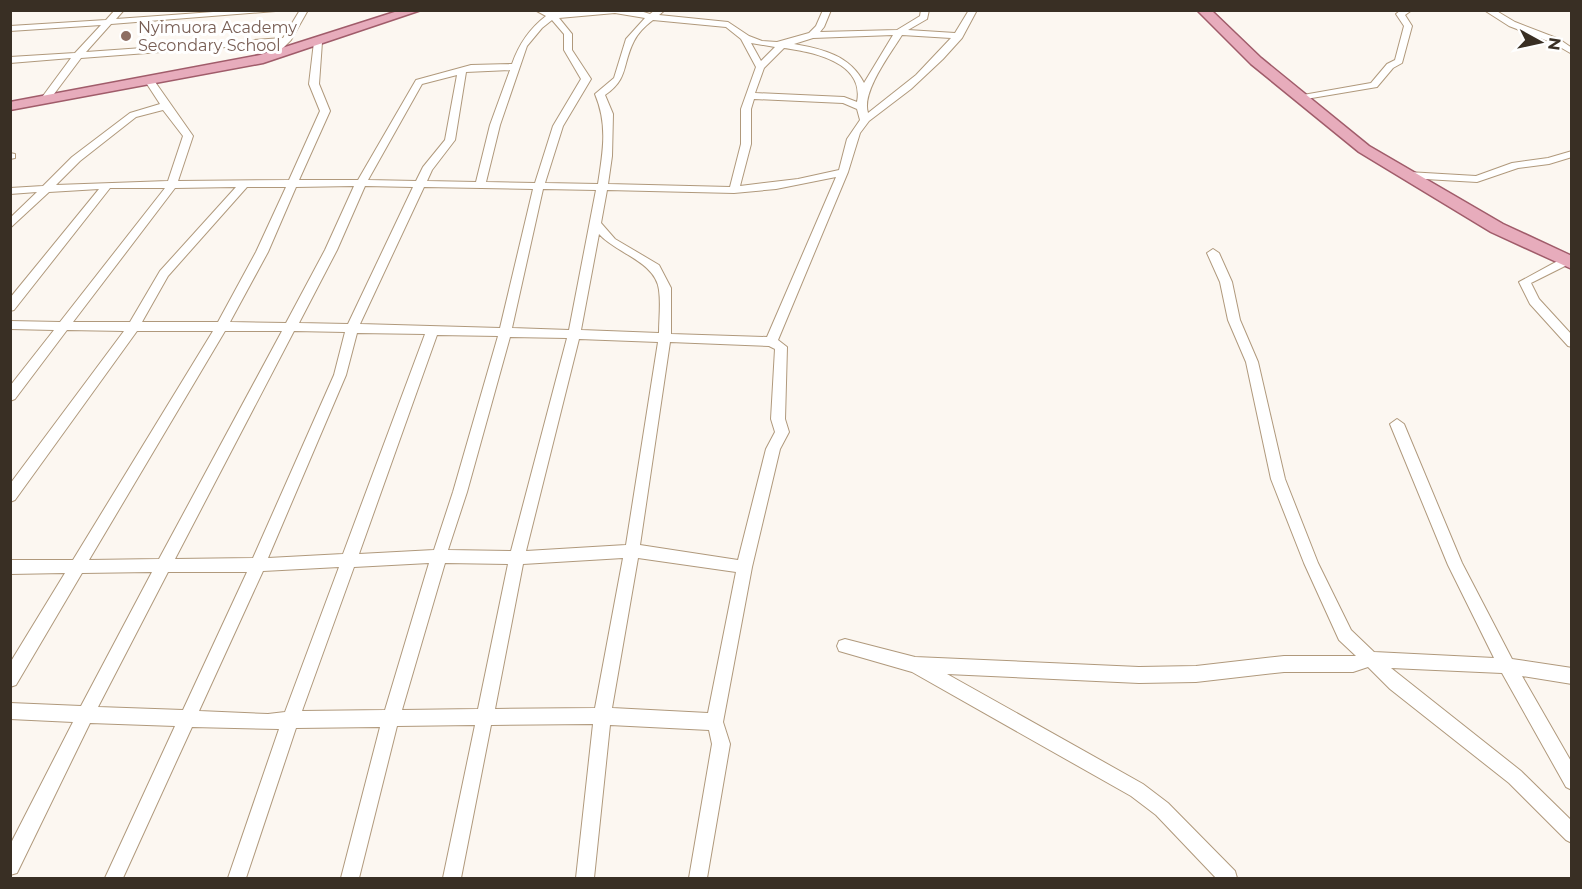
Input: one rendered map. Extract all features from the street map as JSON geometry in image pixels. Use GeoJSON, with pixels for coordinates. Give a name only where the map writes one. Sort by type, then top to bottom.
{"type":"FeatureCollection","features":[{"type":"Feature","properties":{"kind":"main road"},"geometry":{"type":"LineString","coordinates":[[1203,10],[1256,61],[1364,149],[1497,228],[1568,262]]}},
{"type":"Feature","properties":{"kind":"main road"},"geometry":{"type":"LineString","coordinates":[[10,106],[276,56],[414,11]]}},
{"type":"Feature","properties":{"kind":"street"},"geometry":{"type":"LineString","coordinates":[[45,100],[78,55],[120,10]]}},
{"type":"Feature","properties":{"kind":"street"},"geometry":{"type":"LineString","coordinates":[[10,29],[284,10]]}},
{"type":"Feature","properties":{"kind":"street"},"geometry":{"type":"LineString","coordinates":[[276,56],[304,10]]}},
{"type":"Feature","properties":{"kind":"street"},"geometry":{"type":"LineString","coordinates":[[539,10],[555,14],[638,11],[649,17],[729,21],[735,34],[745,39],[813,49],[842,60],[858,77],[864,91]]}},
{"type":"Feature","properties":{"kind":"street"},"geometry":{"type":"LineString","coordinates":[[571,103],[600,94],[618,81],[629,42],[649,17],[661,10]]}},
{"type":"Feature","properties":{"kind":"street"},"geometry":{"type":"LineString","coordinates":[[812,34],[820,27],[827,10]]}},
{"type":"Feature","properties":{"kind":"street"},"geometry":{"type":"LineString","coordinates":[[865,120],[861,107],[864,91],[899,32],[924,17],[925,10]]}},
{"type":"Feature","properties":{"kind":"street"},"geometry":{"type":"LineString","coordinates":[[771,342],[843,172],[848,149],[857,129],[865,120],[910,86],[959,36],[973,10]]}},
{"type":"Feature","properties":{"kind":"street"},"geometry":{"type":"LineString","coordinates":[[1303,98],[1374,85],[1390,66],[1399,61],[1403,53],[1405,31],[1408,26],[1400,14],[1408,10]]}},
{"type":"Feature","properties":{"kind":"street"},"geometry":{"type":"LineString","coordinates":[[1488,10],[1512,24],[1556,41],[1572,52]]}},
{"type":"Feature","properties":{"kind":"street"},"geometry":{"type":"LineString","coordinates":[[480,185],[495,125],[523,46],[530,36],[555,14]]}},
{"type":"Feature","properties":{"kind":"street"},"geometry":{"type":"LineString","coordinates":[[452,879],[517,558],[574,333],[607,156],[608,114],[600,94],[586,79],[568,50],[568,34],[555,14]]}},
{"type":"Feature","properties":{"kind":"street"},"geometry":{"type":"LineString","coordinates":[[734,190],[746,144],[746,109],[750,96],[760,67],[782,45],[812,34],[899,32],[959,36]]}},
{"type":"Feature","properties":{"kind":"street"},"geometry":{"type":"LineString","coordinates":[[745,39],[760,67]]}},
{"type":"Feature","properties":{"kind":"street"},"geometry":{"type":"LineString","coordinates":[[10,60],[287,40]]}},
{"type":"Feature","properties":{"kind":"street"},"geometry":{"type":"LineString","coordinates":[[10,679],[221,327],[262,252],[324,111],[314,84],[318,42]]}},
{"type":"Feature","properties":{"kind":"street"},"geometry":{"type":"LineString","coordinates":[[10,866],[86,713],[331,250],[361,183],[419,82],[462,70],[516,67]]}},
{"type":"Feature","properties":{"kind":"street"},"geometry":{"type":"LineString","coordinates":[[114,879],[258,565],[340,375],[352,329],[427,169],[450,140],[462,70]]}},
{"type":"Feature","properties":{"kind":"street"},"geometry":{"type":"LineString","coordinates":[[350,879],[391,718],[460,492],[505,333],[539,186],[558,126],[586,79]]}},
{"type":"Feature","properties":{"kind":"street"},"geometry":{"type":"LineString","coordinates":[[10,396],[172,185],[188,136],[183,126],[165,106],[162,97],[150,81]]}},
{"type":"Feature","properties":{"kind":"street"},"geometry":{"type":"LineString","coordinates":[[750,96],[844,100],[861,107]]}},
{"type":"Feature","properties":{"kind":"street"},"geometry":{"type":"LineString","coordinates":[[10,225],[76,159],[134,115],[165,106]]}},
{"type":"Feature","properties":{"kind":"street"},"geometry":{"type":"LineString","coordinates":[[1408,175],[1478,179],[1516,165],[1549,161],[1572,154]]}},
{"type":"Feature","properties":{"kind":"street"},"geometry":{"type":"LineString","coordinates":[[10,191],[107,185],[361,183],[734,190],[802,183],[843,172]]}},
{"type":"Feature","properties":{"kind":"street"},"geometry":{"type":"LineString","coordinates":[[10,307],[107,185]]}},
{"type":"Feature","properties":{"kind":"street"},"geometry":{"type":"LineString","coordinates":[[10,496],[133,328],[164,274],[243,185]]}},
{"type":"Feature","properties":{"kind":"street"},"geometry":{"type":"LineString","coordinates":[[585,879],[602,716],[632,551],[665,337],[666,288],[655,268],[611,241],[595,224]]}},
{"type":"Feature","properties":{"kind":"street"},"geometry":{"type":"LineString","coordinates":[[1213,253],[1226,282],[1234,320],[1252,362],[1278,478],[1311,563],[1345,635],[1413,697],[1515,777],[1572,834]]}},
{"type":"Feature","properties":{"kind":"street"},"geometry":{"type":"LineString","coordinates":[[1568,262],[1525,282],[1534,301],[1572,343]]}},
{"type":"Feature","properties":{"kind":"street"},"geometry":{"type":"LineString","coordinates":[[10,325],[133,328],[291,327],[574,333],[771,342],[781,347],[778,419],[782,432],[773,449],[744,567],[715,722],[721,744],[698,879]]}},
{"type":"Feature","properties":{"kind":"street"},"geometry":{"type":"LineString","coordinates":[[237,879],[291,719],[432,331]]}},
{"type":"Feature","properties":{"kind":"street"},"geometry":{"type":"LineString","coordinates":[[1397,424],[1455,565],[1507,666],[1572,781]]}},
{"type":"Feature","properties":{"kind":"street"},"geometry":{"type":"LineString","coordinates":[[10,567],[258,565],[439,556],[517,558],[632,551],[659,553],[744,567]]}},
{"type":"Feature","properties":{"kind":"street"},"geometry":{"type":"LineString","coordinates":[[845,646],[915,665],[1139,675],[1196,674],[1284,664],[1353,664],[1370,659],[1507,666],[1572,676]]}},
{"type":"Feature","properties":{"kind":"street"},"geometry":{"type":"LineString","coordinates":[[915,665],[1137,790],[1162,809],[1228,879]]}},
{"type":"Feature","properties":{"kind":"street"},"geometry":{"type":"LineString","coordinates":[[10,711],[268,722],[291,719],[372,721],[391,718],[602,716],[715,722]]}},
{"type":"Feature","properties":{"kind":"place","name":"Nyimuora Academy Secondary School"},"geometry":{"type":"Point","coordinates":[126,36]}}]}
